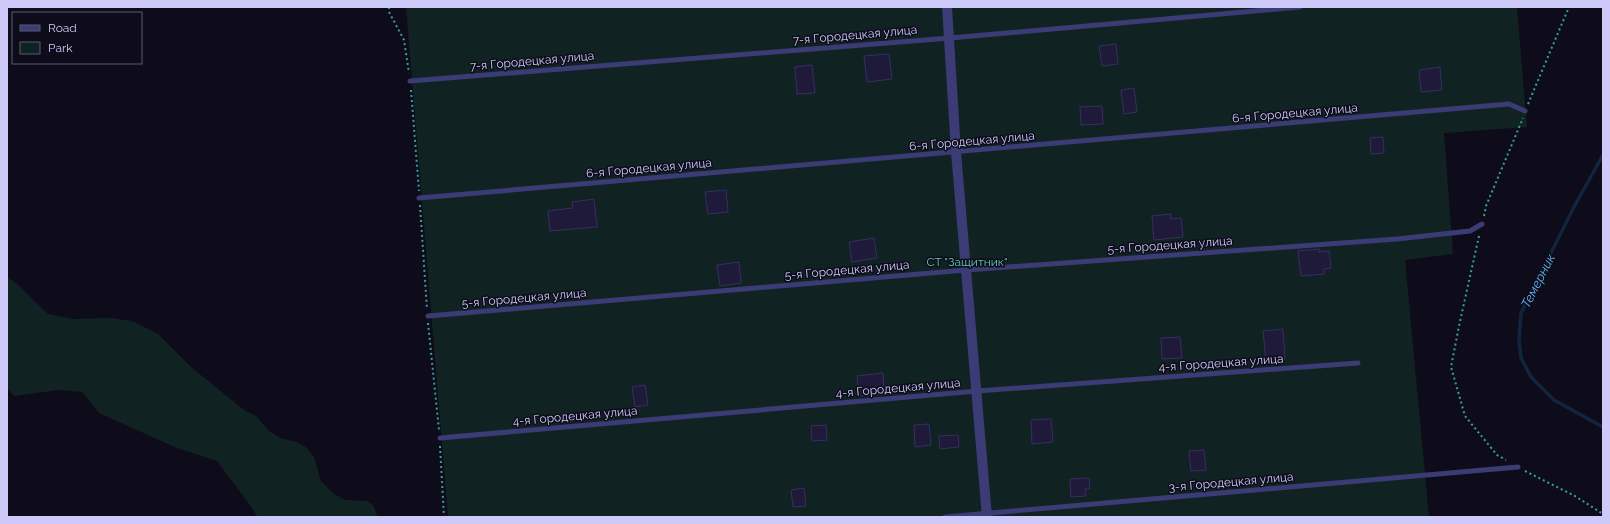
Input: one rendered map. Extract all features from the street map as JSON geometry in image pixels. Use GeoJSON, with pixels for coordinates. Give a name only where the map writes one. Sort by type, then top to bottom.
{"type":"FeatureCollection","features":[{"type":"Feature","properties":{"kind":"street"},"geometry":{"type":"LineString","coordinates":[[947,7],[956,152],[987,515]]}},
{"type":"Feature","properties":{"kind":"lane","name":"7-я Городецкая улица"},"geometry":{"type":"LineString","coordinates":[[410,81],[950,38],[1300,7]]}},
{"type":"Feature","properties":{"kind":"lane","name":"6-я Городецкая улица"},"geometry":{"type":"LineString","coordinates":[[419,198],[1509,104],[1525,111]]}},
{"type":"Feature","properties":{"kind":"lane","name":"5-я Городецкая улица"},"geometry":{"type":"LineString","coordinates":[[428,316],[966,270],[1397,239],[1470,232],[1482,224]]}},
{"type":"Feature","properties":{"kind":"lane","name":"4-я Городецкая улица"},"geometry":{"type":"LineString","coordinates":[[440,438],[977,391],[1358,363]]}},
{"type":"Feature","properties":{"kind":"lane","name":"3-я Городецкая улица"},"geometry":{"type":"LineString","coordinates":[[945,517],[987,515],[1518,467]]}},
{"type":"Feature","properties":{"kind":"path"},"geometry":{"type":"LineString","coordinates":[[389,7],[389,12],[404,40],[410,81],[428,316],[440,438],[444,517]]}},
{"type":"Feature","properties":{"kind":"path"},"geometry":{"type":"LineString","coordinates":[[1569,7],[1486,206],[1458,326],[1452,367],[1465,416],[1497,455],[1575,496],[1603,514]]}},
{"type":"Feature","properties":{"kind":"green space","name":"СТ \"Защитник\""},"geometry":{"type":"Polygon","coordinates":[[[406,7],[1517,7],[1527,127],[1444,133],[1453,254],[1405,260],[1429,517],[448,517],[406,7]]]}},
{"type":"Feature","properties":{"kind":"green space"},"geometry":{"type":"Polygon","coordinates":[[[7,277],[17,284],[48,314],[73,319],[111,318],[132,321],[158,334],[191,367],[244,410],[256,416],[268,430],[280,438],[296,442],[307,448],[314,457],[321,481],[333,493],[345,500],[367,501],[373,505],[378,517],[257,517],[253,509],[217,461],[177,448],[99,413],[82,392],[59,390],[14,396],[7,388],[7,277]]]}},
{"type":"Feature","properties":{"kind":"building"},"geometry":{"type":"Polygon","coordinates":[[[1116,44],[1118,64],[1102,66],[1099,46],[1116,44]]]}},
{"type":"Feature","properties":{"kind":"building"},"geometry":{"type":"Polygon","coordinates":[[[889,54],[892,79],[867,82],[864,56],[889,54]]]}},
{"type":"Feature","properties":{"kind":"building"},"geometry":{"type":"Polygon","coordinates":[[[812,65],[815,93],[797,94],[795,67],[812,65]]]}},
{"type":"Feature","properties":{"kind":"building"},"geometry":{"type":"Polygon","coordinates":[[[1440,67],[1442,90],[1421,92],[1419,70],[1440,67]]]}},
{"type":"Feature","properties":{"kind":"building"},"geometry":{"type":"Polygon","coordinates":[[[1134,88],[1137,112],[1124,114],[1121,90],[1134,88]]]}},
{"type":"Feature","properties":{"kind":"building"},"geometry":{"type":"Polygon","coordinates":[[[1102,106],[1103,124],[1081,125],[1080,107],[1102,106]]]}},
{"type":"Feature","properties":{"kind":"building"},"geometry":{"type":"Polygon","coordinates":[[[1383,137],[1384,153],[1371,154],[1370,138],[1383,137]]]}},
{"type":"Feature","properties":{"kind":"building"},"geometry":{"type":"Polygon","coordinates":[[[726,190],[728,212],[708,214],[705,192],[726,190]]]}},
{"type":"Feature","properties":{"kind":"building"},"geometry":{"type":"Polygon","coordinates":[[[594,199],[597,227],[550,231],[548,211],[573,208],[572,202],[594,199]]]}},
{"type":"Feature","properties":{"kind":"building"},"geometry":{"type":"Polygon","coordinates":[[[1171,214],[1171,219],[1181,218],[1183,237],[1154,240],[1152,216],[1171,214]]]}},
{"type":"Feature","properties":{"kind":"building"},"geometry":{"type":"Polygon","coordinates":[[[874,238],[877,258],[852,262],[849,242],[874,238]]]}},
{"type":"Feature","properties":{"kind":"building"},"geometry":{"type":"Polygon","coordinates":[[[1320,249],[1319,252],[1329,251],[1331,268],[1324,269],[1324,274],[1301,276],[1298,251],[1320,249]]]}},
{"type":"Feature","properties":{"kind":"building"},"geometry":{"type":"Polygon","coordinates":[[[739,262],[741,283],[720,286],[717,265],[739,262]]]}},
{"type":"Feature","properties":{"kind":"building"},"geometry":{"type":"Polygon","coordinates":[[[1283,329],[1285,359],[1266,361],[1263,331],[1283,329]]]}},
{"type":"Feature","properties":{"kind":"building"},"geometry":{"type":"Polygon","coordinates":[[[1180,337],[1182,358],[1162,359],[1161,338],[1180,337]]]}},
{"type":"Feature","properties":{"kind":"building"},"geometry":{"type":"Polygon","coordinates":[[[883,373],[884,394],[859,396],[857,376],[883,373]]]}},
{"type":"Feature","properties":{"kind":"building"},"geometry":{"type":"Polygon","coordinates":[[[645,385],[648,405],[635,407],[632,387],[645,385]]]}},
{"type":"Feature","properties":{"kind":"building"},"geometry":{"type":"Polygon","coordinates":[[[1051,419],[1053,442],[1032,444],[1031,420],[1051,419]]]}},
{"type":"Feature","properties":{"kind":"building"},"geometry":{"type":"Polygon","coordinates":[[[929,424],[931,445],[915,447],[914,425],[929,424]]]}},
{"type":"Feature","properties":{"kind":"building"},"geometry":{"type":"Polygon","coordinates":[[[826,425],[827,440],[812,441],[811,426],[826,425]]]}},
{"type":"Feature","properties":{"kind":"building"},"geometry":{"type":"Polygon","coordinates":[[[958,435],[959,447],[940,449],[939,436],[958,435]]]}},
{"type":"Feature","properties":{"kind":"building"},"geometry":{"type":"Polygon","coordinates":[[[1204,450],[1206,470],[1191,471],[1189,451],[1204,450]]]}},
{"type":"Feature","properties":{"kind":"building"},"geometry":{"type":"Polygon","coordinates":[[[1089,478],[1090,489],[1085,489],[1086,496],[1071,497],[1070,479],[1089,478]]]}},
{"type":"Feature","properties":{"kind":"building"},"geometry":{"type":"Polygon","coordinates":[[[804,488],[806,506],[793,507],[791,490],[804,488]]]}},
{"type":"Feature","properties":{"kind":"waterway","name":"Темерник"},"geometry":{"type":"LineString","coordinates":[[1603,155],[1575,205],[1521,313],[1519,340],[1521,358],[1531,377],[1554,400],[1603,427]]}}]}
